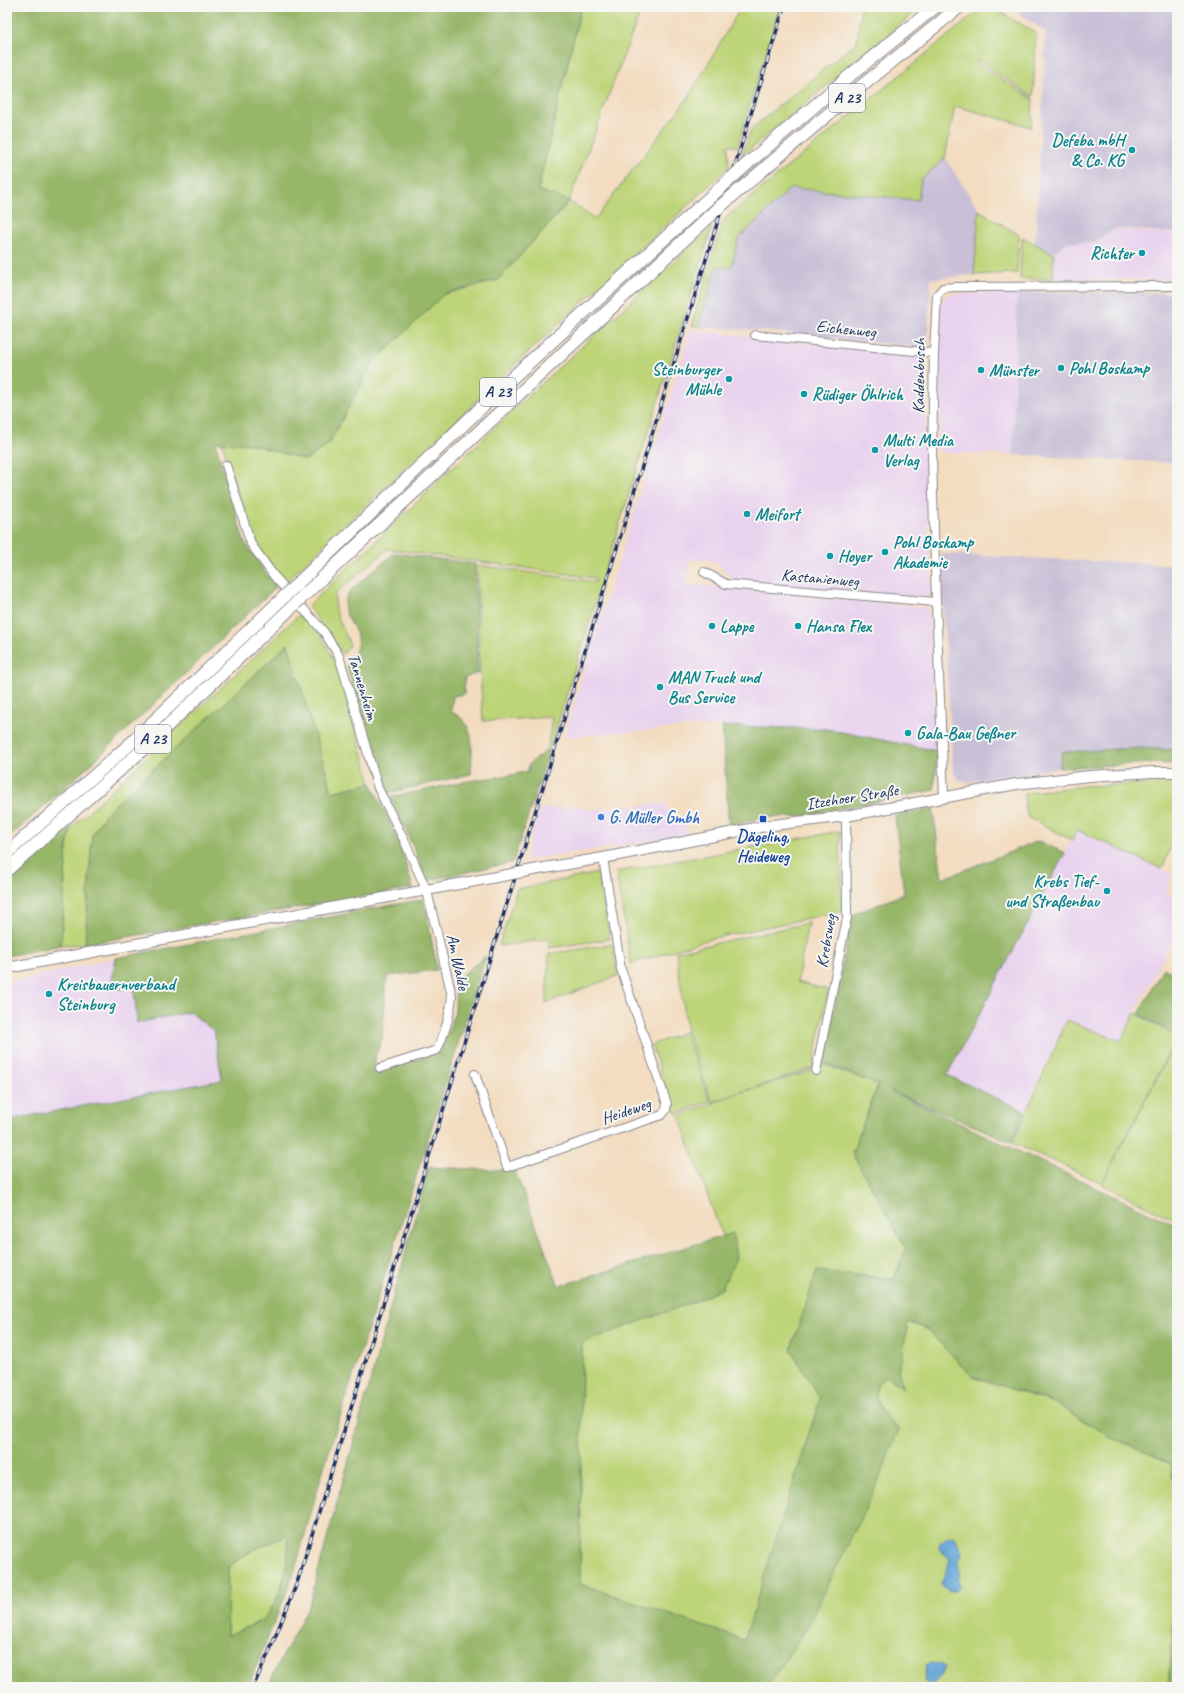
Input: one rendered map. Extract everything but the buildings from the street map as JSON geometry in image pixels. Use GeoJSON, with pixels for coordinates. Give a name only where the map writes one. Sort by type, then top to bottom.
{"type":"FeatureCollection","features":[{"type":"Feature","properties":{"kind":"highway","name":"A 23"},"geometry":{"type":"LineString","coordinates":[[7,853],[130,744],[512,378],[708,199],[848,77],[935,7]]}},
{"type":"Feature","properties":{"kind":"highway","name":"A 23"},"geometry":{"type":"LineString","coordinates":[[7,870],[140,752],[298,601],[716,210],[858,89],[959,7]]}},
{"type":"Feature","properties":{"kind":"main road","name":"Itzehoer Straße"},"geometry":{"type":"LineString","coordinates":[[7,968],[604,858],[765,826],[846,816],[898,807],[944,796],[1016,784],[1090,776],[1177,772]]}},
{"type":"Feature","properties":{"kind":"street","name":"Kaddenbusch"},"geometry":{"type":"LineString","coordinates":[[944,796],[932,457],[934,353],[937,295],[939,291],[947,287],[1177,286]]}},
{"type":"Feature","properties":{"kind":"street","name":"Eichenweg"},"geometry":{"type":"LineString","coordinates":[[756,335],[934,353]]}},
{"type":"Feature","properties":{"kind":"street","name":"Tannenheim"},"geometry":{"type":"LineString","coordinates":[[226,465],[251,544],[274,576],[324,632],[339,656],[378,788],[404,840],[426,891]]}},
{"type":"Feature","properties":{"kind":"street","name":"Kastanienweg"},"geometry":{"type":"LineString","coordinates":[[704,572],[726,584],[936,602]]}},
{"type":"Feature","properties":{"kind":"street","name":"Krebsweg"},"geometry":{"type":"LineString","coordinates":[[816,1071],[847,918],[846,816]]}},
{"type":"Feature","properties":{"kind":"street","name":"Heideweg"},"geometry":{"type":"LineString","coordinates":[[474,1074],[507,1167],[662,1115],[666,1110],[667,1104],[621,969],[604,858]]}},
{"type":"Feature","properties":{"kind":"street","name":"Am Walde"},"geometry":{"type":"LineString","coordinates":[[380,1068],[437,1050],[446,1031],[452,996],[426,891]]}},
{"type":"Feature","properties":{"kind":"shaded area"},"geometry":{"type":"Polygon","coordinates":[[[1025,7],[1172,7],[1177,10],[1177,232],[1117,228],[1092,243],[1067,242],[1053,253],[1035,244],[1046,32],[1018,13],[1025,7]]]}},
{"type":"Feature","properties":{"kind":"shaded area"},"geometry":{"type":"Polygon","coordinates":[[[945,158],[979,210],[974,275],[931,279],[927,348],[754,330],[698,327],[717,266],[731,267],[739,238],[791,188],[918,200],[921,180],[945,158]]]}},
{"type":"Feature","properties":{"kind":"shaded area"},"geometry":{"type":"Polygon","coordinates":[[[1117,229],[1177,233],[1177,280],[1053,279],[1054,254],[1067,242],[1093,244],[1117,229]]]}},
{"type":"Feature","properties":{"kind":"shaded area"},"geometry":{"type":"Polygon","coordinates":[[[1017,292],[1013,455],[939,452],[940,308],[942,300],[950,294],[1017,292]]]}},
{"type":"Feature","properties":{"kind":"shaded area"},"geometry":{"type":"Polygon","coordinates":[[[1017,292],[1177,293],[1177,463],[1013,455],[1017,292]]]}},
{"type":"Feature","properties":{"kind":"shaded area"},"geometry":{"type":"Polygon","coordinates":[[[691,330],[926,356],[925,466],[931,589],[929,594],[922,597],[735,582],[716,561],[690,559],[686,584],[925,607],[928,612],[938,751],[826,729],[700,726],[564,737],[691,330]]]}},
{"type":"Feature","properties":{"kind":"shaded area"},"geometry":{"type":"Polygon","coordinates":[[[940,554],[1177,565],[1177,750],[1139,748],[1062,752],[1059,768],[968,782],[958,779],[953,772],[940,554]]]}},
{"type":"Feature","properties":{"kind":"shaded area"},"geometry":{"type":"Polygon","coordinates":[[[666,803],[669,818],[684,816],[687,836],[525,860],[540,808],[579,807],[590,810],[666,803]]]}},
{"type":"Feature","properties":{"kind":"shaded area"},"geometry":{"type":"Polygon","coordinates":[[[1077,829],[1172,874],[1165,892],[1177,899],[1177,931],[1120,1040],[1066,1019],[1025,1111],[947,1076],[1077,829]]]}},
{"type":"Feature","properties":{"kind":"shaded area"},"geometry":{"type":"Polygon","coordinates":[[[116,958],[110,989],[134,988],[190,1012],[214,1031],[222,1080],[7,1120],[7,983],[116,958]]]}},
{"type":"Feature","properties":{"kind":"green space"},"geometry":{"type":"Polygon","coordinates":[[[7,7],[581,7],[538,190],[569,201],[498,280],[444,294],[374,362],[328,445],[306,460],[251,444],[215,442],[244,541],[267,575],[277,586],[90,765],[7,839],[7,7]]]}},
{"type":"Feature","properties":{"kind":"green space"},"geometry":{"type":"Polygon","coordinates":[[[581,7],[641,7],[569,201],[595,219],[688,98],[737,14],[744,7],[780,7],[737,147],[728,145],[729,167],[506,373],[286,581],[257,548],[250,535],[222,442],[251,444],[306,460],[328,445],[374,362],[444,294],[498,280],[569,202],[538,190],[581,7]]]}},
{"type":"Feature","properties":{"kind":"green space"},"geometry":{"type":"Polygon","coordinates":[[[861,7],[921,7],[742,156],[751,129],[857,42],[861,7]]]}},
{"type":"Feature","properties":{"kind":"green space"},"geometry":{"type":"Polygon","coordinates":[[[983,7],[992,7],[1036,33],[1033,97],[978,60],[976,63],[1033,99],[1031,127],[955,106],[945,158],[921,180],[918,200],[791,188],[739,238],[731,268],[717,266],[698,327],[692,325],[723,220],[983,7]]]}},
{"type":"Feature","properties":{"kind":"green space"},"geometry":{"type":"Polygon","coordinates":[[[979,210],[1019,235],[1017,273],[974,275],[979,210]]]}},
{"type":"Feature","properties":{"kind":"green space"},"geometry":{"type":"Polygon","coordinates":[[[712,227],[548,755],[547,750],[552,717],[483,721],[477,565],[596,582],[595,578],[388,549],[335,594],[335,610],[350,645],[343,654],[308,606],[526,398],[712,227]]]}},
{"type":"Feature","properties":{"kind":"green space"},"geometry":{"type":"Polygon","coordinates":[[[1022,237],[1054,254],[1053,279],[1020,279],[1022,237]]]}},
{"type":"Feature","properties":{"kind":"green space"},"geometry":{"type":"Polygon","coordinates":[[[394,553],[475,564],[478,673],[465,678],[464,694],[453,696],[451,712],[459,716],[465,722],[469,730],[472,747],[471,774],[388,793],[377,770],[347,665],[356,651],[357,638],[344,606],[350,591],[394,553]]]}},
{"type":"Feature","properties":{"kind":"green space"},"geometry":{"type":"Polygon","coordinates":[[[299,615],[321,635],[338,668],[371,783],[332,792],[287,644],[92,835],[85,944],[61,945],[67,846],[72,827],[299,615]]]}},
{"type":"Feature","properties":{"kind":"green space"},"geometry":{"type":"Polygon","coordinates":[[[288,644],[332,792],[371,783],[399,842],[413,888],[85,944],[92,835],[106,813],[288,644]]]}},
{"type":"Feature","properties":{"kind":"green space"},"geometry":{"type":"Polygon","coordinates":[[[722,726],[826,729],[938,751],[934,790],[797,817],[761,817],[729,827],[722,726]]]}},
{"type":"Feature","properties":{"kind":"green space"},"geometry":{"type":"Polygon","coordinates":[[[1139,748],[1177,750],[1177,764],[1153,763],[1059,768],[1062,752],[1139,748]]]}},
{"type":"Feature","properties":{"kind":"green space"},"geometry":{"type":"Polygon","coordinates":[[[547,750],[548,755],[513,862],[426,881],[416,853],[390,797],[528,771],[529,764],[547,750]]]}},
{"type":"Feature","properties":{"kind":"green space"},"geometry":{"type":"Polygon","coordinates":[[[1177,783],[1177,832],[1162,869],[1077,830],[1072,840],[1028,817],[1025,807],[1025,793],[1083,786],[1177,783]]]}},
{"type":"Feature","properties":{"kind":"green space"},"geometry":{"type":"Polygon","coordinates":[[[933,808],[942,879],[1038,841],[1065,853],[947,1075],[1025,1111],[1012,1142],[891,1091],[1177,1226],[1177,1492],[1169,1463],[1108,1436],[1055,1403],[972,1376],[927,1329],[908,1322],[902,1357],[898,1370],[903,1388],[887,1376],[880,1380],[876,1394],[882,1411],[893,1425],[899,1429],[874,1491],[808,1626],[767,1687],[267,1687],[309,1605],[429,1167],[515,1171],[559,1286],[733,1233],[736,1258],[722,1288],[701,1299],[582,1343],[580,1584],[744,1640],[820,1399],[791,1349],[817,1271],[894,1279],[906,1248],[852,1153],[878,1085],[824,1063],[852,915],[904,894],[895,816],[933,808]]]}},
{"type":"Feature","properties":{"kind":"green space"},"geometry":{"type":"Polygon","coordinates":[[[72,827],[67,846],[61,945],[7,956],[7,880],[72,827]]]}},
{"type":"Feature","properties":{"kind":"green space"},"geometry":{"type":"Polygon","coordinates":[[[840,831],[842,911],[710,939],[631,964],[616,872],[840,831]]]}},
{"type":"Feature","properties":{"kind":"green space"},"geometry":{"type":"Polygon","coordinates":[[[598,873],[610,939],[549,948],[549,939],[499,946],[517,889],[598,873]]]}},
{"type":"Feature","properties":{"kind":"green space"},"geometry":{"type":"Polygon","coordinates":[[[424,899],[437,970],[387,976],[382,1039],[376,1055],[373,1073],[441,1052],[455,1012],[456,980],[486,956],[324,1467],[293,1576],[247,1687],[7,1687],[7,1120],[222,1080],[214,1031],[190,1012],[137,1023],[134,988],[110,990],[116,958],[424,899]],[[287,1536],[253,1550],[228,1567],[227,1636],[261,1620],[270,1611],[280,1591],[283,1580],[288,1556],[287,1536]]]}},
{"type":"Feature","properties":{"kind":"green space"},"geometry":{"type":"Polygon","coordinates":[[[808,923],[797,982],[828,990],[813,1068],[712,1102],[687,1031],[676,952],[808,923]]]}},
{"type":"Feature","properties":{"kind":"green space"},"geometry":{"type":"Polygon","coordinates":[[[612,944],[619,975],[546,1003],[549,954],[612,944]]]}},
{"type":"Feature","properties":{"kind":"green space"},"geometry":{"type":"Polygon","coordinates":[[[1163,968],[1177,975],[1177,1035],[1139,1014],[1163,968]]]}},
{"type":"Feature","properties":{"kind":"green space"},"geometry":{"type":"Polygon","coordinates":[[[1135,1013],[1177,1037],[1102,1183],[1013,1143],[1067,1020],[1121,1041],[1135,1013]]]}},
{"type":"Feature","properties":{"kind":"green space"},"geometry":{"type":"Polygon","coordinates":[[[685,1032],[710,1101],[676,1114],[651,1045],[685,1032]]]}},
{"type":"Feature","properties":{"kind":"green space"},"geometry":{"type":"Polygon","coordinates":[[[1177,1039],[1177,1221],[1102,1184],[1177,1039]]]}},
{"type":"Feature","properties":{"kind":"green space"},"geometry":{"type":"Polygon","coordinates":[[[823,1064],[878,1085],[852,1153],[906,1248],[894,1279],[818,1271],[791,1349],[820,1399],[744,1641],[580,1584],[582,1342],[701,1299],[722,1289],[723,1238],[679,1116],[730,1096],[811,1071],[823,1064]]]}},
{"type":"Feature","properties":{"kind":"green space"},"geometry":{"type":"Polygon","coordinates":[[[907,1322],[927,1329],[972,1376],[1055,1403],[1087,1423],[1169,1463],[1177,1492],[1177,1601],[1175,1602],[1168,1687],[767,1687],[808,1626],[899,1429],[893,1425],[882,1411],[876,1394],[880,1380],[887,1376],[903,1387],[898,1370],[902,1357],[907,1322]],[[953,1537],[941,1552],[950,1558],[941,1584],[947,1590],[955,1591],[960,1573],[958,1562],[958,1543],[953,1537]],[[926,1665],[924,1681],[935,1683],[926,1665]]]}},
{"type":"Feature","properties":{"kind":"green space"},"geometry":{"type":"Polygon","coordinates":[[[287,1536],[288,1555],[286,1567],[280,1591],[270,1611],[261,1620],[227,1636],[228,1567],[253,1550],[287,1536]]]}},
{"type":"Feature","properties":{"kind":"green space"},"geometry":{"type":"Polygon","coordinates":[[[1175,1601],[1177,1601],[1177,1687],[1168,1687],[1175,1601]]]}},
{"type":"Feature","properties":{"kind":"water"},"geometry":{"type":"Polygon","coordinates":[[[953,1537],[961,1550],[962,1555],[958,1562],[960,1573],[958,1579],[960,1586],[955,1591],[947,1590],[941,1584],[950,1559],[939,1549],[940,1543],[953,1537]]]}},
{"type":"Feature","properties":{"kind":"water"},"geometry":{"type":"Polygon","coordinates":[[[930,1663],[941,1664],[944,1667],[939,1678],[933,1684],[924,1681],[926,1665],[930,1663]]]}},
{"type":"Feature","properties":{"kind":"railway"},"geometry":{"type":"LineString","coordinates":[[253,1687],[297,1583],[784,7]]}},
{"type":"Feature","properties":{"kind":"place","name":"Defeba mbH & Co. KG"},"geometry":{"type":"Point","coordinates":[1132,150]}},
{"type":"Feature","properties":{"kind":"place","name":"Richter"},"geometry":{"type":"Point","coordinates":[1142,253]}},
{"type":"Feature","properties":{"kind":"place","name":"Pohl Boskamp"},"geometry":{"type":"Point","coordinates":[1061,368]}},
{"type":"Feature","properties":{"kind":"place","name":"Münster"},"geometry":{"type":"Point","coordinates":[981,370]}},
{"type":"Feature","properties":{"kind":"place","name":"Steinburger Mühle"},"geometry":{"type":"Point","coordinates":[729,379]}},
{"type":"Feature","properties":{"kind":"place","name":"Rüdiger Öhlrich"},"geometry":{"type":"Point","coordinates":[804,394]}},
{"type":"Feature","properties":{"kind":"place","name":"Multi Media Verlag"},"geometry":{"type":"Point","coordinates":[875,450]}},
{"type":"Feature","properties":{"kind":"place","name":"Meifort"},"geometry":{"type":"Point","coordinates":[747,514]}},
{"type":"Feature","properties":{"kind":"place","name":"Pohl Boskamp Akademie"},"geometry":{"type":"Point","coordinates":[885,552]}},
{"type":"Feature","properties":{"kind":"place","name":"Hoyer"},"geometry":{"type":"Point","coordinates":[830,556]}},
{"type":"Feature","properties":{"kind":"place","name":"Lappe"},"geometry":{"type":"Point","coordinates":[712,626]}},
{"type":"Feature","properties":{"kind":"place","name":"Hansa Flex"},"geometry":{"type":"Point","coordinates":[798,626]}},
{"type":"Feature","properties":{"kind":"place","name":"MAN Truck und Bus Service"},"geometry":{"type":"Point","coordinates":[660,687]}},
{"type":"Feature","properties":{"kind":"place","name":"Gala-Bau Geßner"},"geometry":{"type":"Point","coordinates":[908,733]}},
{"type":"Feature","properties":{"kind":"place","name":"G. Müller Gmbh"},"geometry":{"type":"Point","coordinates":[601,817]}},
{"type":"Feature","properties":{"kind":"place","name":"Dägeling, Heideweg"},"geometry":{"type":"Point","coordinates":[763,819]}},
{"type":"Feature","properties":{"kind":"place","name":"Krebs Tief- und Straßenbau"},"geometry":{"type":"Point","coordinates":[1107,891]}},
{"type":"Feature","properties":{"kind":"place","name":"Kreisbauernverband Steinburg"},"geometry":{"type":"Point","coordinates":[49,994]}}]}
